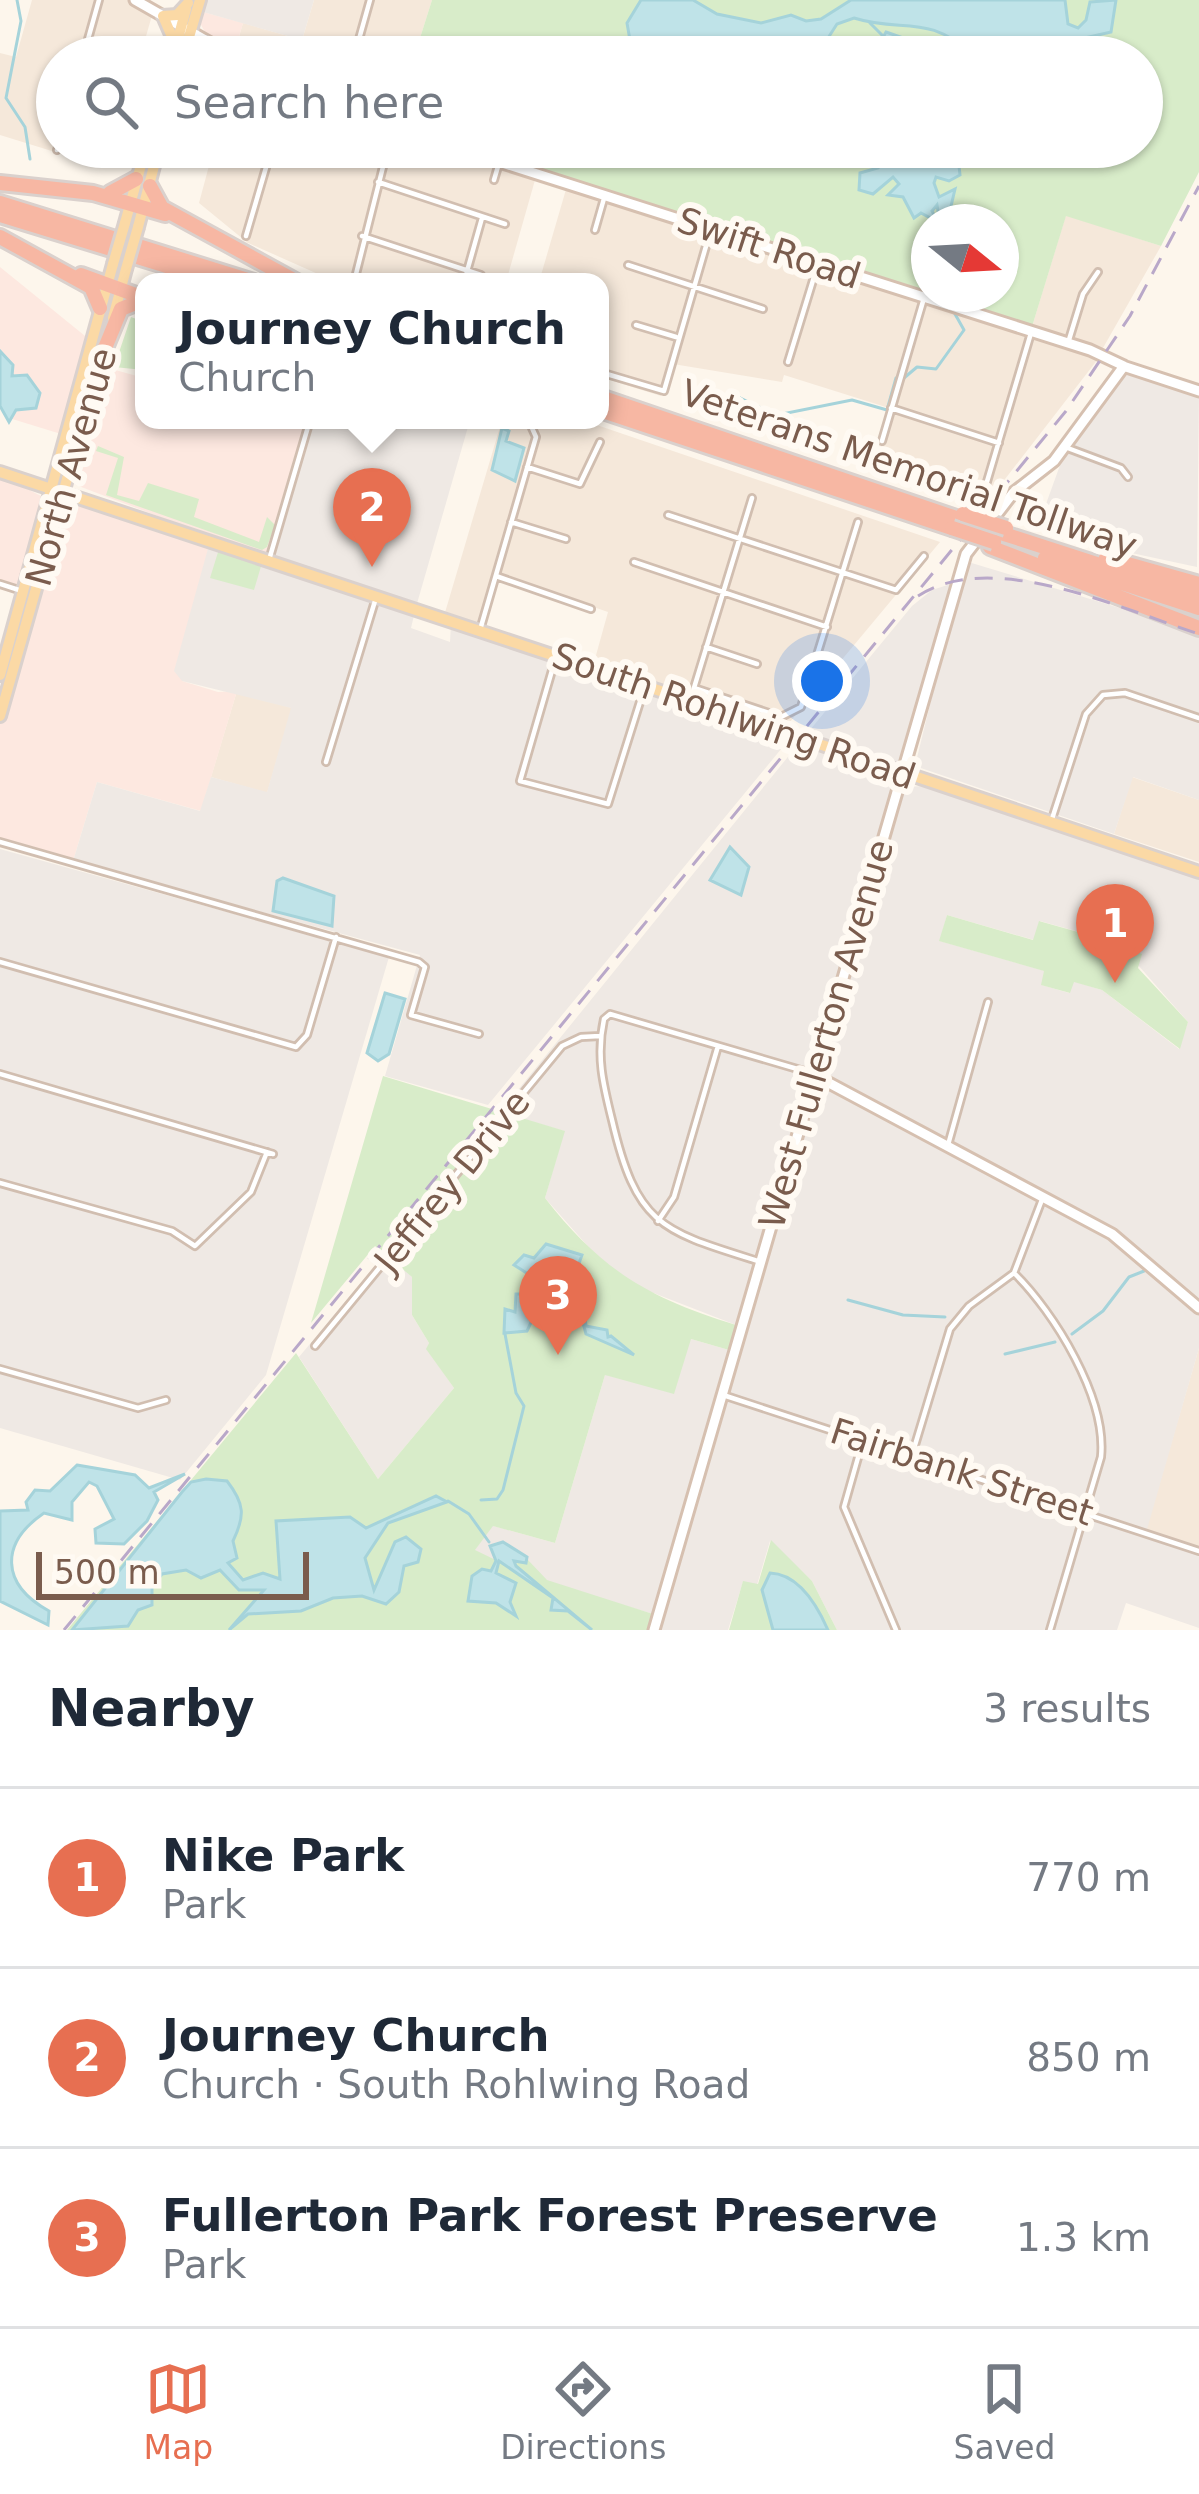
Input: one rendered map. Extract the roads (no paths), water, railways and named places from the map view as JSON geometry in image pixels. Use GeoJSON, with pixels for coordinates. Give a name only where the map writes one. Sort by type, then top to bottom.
{"type":"FeatureCollection","features":[{"type":"Feature","properties":{"kind":"highway"},"geometry":{"type":"LineString","coordinates":[[0,183],[93,193],[118,192],[143,182],[158,205],[279,273]]}},
{"type":"Feature","properties":{"kind":"highway"},"geometry":{"type":"LineString","coordinates":[[93,193],[176,217]]}},
{"type":"Feature","properties":{"kind":"highway"},"geometry":{"type":"LineString","coordinates":[[0,203],[225,273]]}},
{"type":"Feature","properties":{"kind":"highway"},"geometry":{"type":"LineString","coordinates":[[0,214],[191,273]]}},
{"type":"Feature","properties":{"kind":"highway"},"geometry":{"type":"LineString","coordinates":[[0,237],[91,287],[100,308]]}},
{"type":"Feature","properties":{"kind":"highway"},"geometry":{"type":"LineString","coordinates":[[54,266],[135,295]]}},
{"type":"Feature","properties":{"kind":"highway"},"geometry":{"type":"LineString","coordinates":[[104,348],[121,309],[135,303]]}},
{"type":"Feature","properties":{"kind":"highway","name":"Veterans Memorial Tollway"},"geometry":{"type":"LineString","coordinates":[[609,400],[860,485],[956,524]]}},
{"type":"Feature","properties":{"kind":"highway","name":"Veterans Memorial Tollway"},"geometry":{"type":"LineString","coordinates":[[609,413],[898,511],[956,524],[1199,598]]}},
{"type":"Feature","properties":{"kind":"highway"},"geometry":{"type":"LineString","coordinates":[[998,537],[1199,584]]}},
{"type":"Feature","properties":{"kind":"highway"},"geometry":{"type":"LineString","coordinates":[[998,537],[1199,628]]}},
{"type":"Feature","properties":{"kind":"highway","name":"Veterans Memorial Tollway"},"geometry":{"type":"LineString","coordinates":[[998,537],[1199,608]]}},
{"type":"Feature","properties":{"kind":"main road"},"geometry":{"type":"LineString","coordinates":[[171,36],[163,16],[178,14],[192,1]]}},
{"type":"Feature","properties":{"kind":"main road"},"geometry":{"type":"LineString","coordinates":[[184,36],[192,1]]}},
{"type":"Feature","properties":{"kind":"main road","name":"North Avenue"},"geometry":{"type":"LineString","coordinates":[[0,716],[100,308],[126,269],[138,227],[144,168]]}},
{"type":"Feature","properties":{"kind":"main road","name":"North Avenue"},"geometry":{"type":"LineString","coordinates":[[143,182],[149,168]]}},
{"type":"Feature","properties":{"kind":"main road","name":"North Avenue"},"geometry":{"type":"LineString","coordinates":[[63,468],[104,348],[114,287],[112,265],[124,223],[137,205]]}},
{"type":"Feature","properties":{"kind":"main road","name":"South Rohlwing Road"},"geometry":{"type":"LineString","coordinates":[[0,468],[56,493],[81,496],[1199,872]]}},
{"type":"Feature","properties":{"kind":"main road"},"geometry":{"type":"LineString","coordinates":[[36,481],[63,468],[81,496]]}},
{"type":"Feature","properties":{"kind":"main road"},"geometry":{"type":"LineString","coordinates":[[56,493],[81,496]]}},
{"type":"Feature","properties":{"kind":"main road","name":"North Avenue"},"geometry":{"type":"LineString","coordinates":[[0,675],[28,595]]}},
{"type":"Feature","properties":{"kind":"street"},"geometry":{"type":"LineString","coordinates":[[89,36],[99,0]]}},
{"type":"Feature","properties":{"kind":"street"},"geometry":{"type":"LineString","coordinates":[[134,0],[197,36]]}},
{"type":"Feature","properties":{"kind":"street"},"geometry":{"type":"LineString","coordinates":[[360,36],[370,0]]}},
{"type":"Feature","properties":{"kind":"street"},"geometry":{"type":"LineString","coordinates":[[246,236],[266,168]]}},
{"type":"Feature","properties":{"kind":"street"},"geometry":{"type":"LineString","coordinates":[[356,273],[382,168]]}},
{"type":"Feature","properties":{"kind":"street"},"geometry":{"type":"LineString","coordinates":[[494,180],[498,168]]}},
{"type":"Feature","properties":{"kind":"street","name":"Swift Road"},"geometry":{"type":"LineString","coordinates":[[519,168],[911,294]]}},
{"type":"Feature","properties":{"kind":"street"},"geometry":{"type":"LineString","coordinates":[[378,182],[505,224]]}},
{"type":"Feature","properties":{"kind":"street"},"geometry":{"type":"LineString","coordinates":[[595,230],[605,195]]}},
{"type":"Feature","properties":{"kind":"street"},"geometry":{"type":"LineString","coordinates":[[466,273],[483,216]]}},
{"type":"Feature","properties":{"kind":"street"},"geometry":{"type":"LineString","coordinates":[[609,375],[664,391],[711,229]]}},
{"type":"Feature","properties":{"kind":"street"},"geometry":{"type":"LineString","coordinates":[[362,236],[476,273]]}},
{"type":"Feature","properties":{"kind":"street"},"geometry":{"type":"LineString","coordinates":[[788,362],[818,264]]}},
{"type":"Feature","properties":{"kind":"street"},"geometry":{"type":"LineString","coordinates":[[628,265],[763,309]]}},
{"type":"Feature","properties":{"kind":"street"},"geometry":{"type":"LineString","coordinates":[[1068,345],[1083,294],[1098,272]]}},
{"type":"Feature","properties":{"kind":"street"},"geometry":{"type":"LineString","coordinates":[[882,441],[920,312]]}},
{"type":"Feature","properties":{"kind":"street","name":"Swift Road"},"geometry":{"type":"LineString","coordinates":[[966,312],[1199,391]]}},
{"type":"Feature","properties":{"kind":"street"},"geometry":{"type":"LineString","coordinates":[[636,325],[679,338]]}},
{"type":"Feature","properties":{"kind":"street"},"geometry":{"type":"LineString","coordinates":[[921,475],[969,495],[986,485],[1030,333]]}},
{"type":"Feature","properties":{"kind":"street","name":"West Fullerton Avenue"},"geometry":{"type":"LineString","coordinates":[[654,1630],[963,562],[1013,494],[1065,447],[1124,366]]}},
{"type":"Feature","properties":{"kind":"street"},"geometry":{"type":"LineString","coordinates":[[891,408],[999,442]]}},
{"type":"Feature","properties":{"kind":"street"},"geometry":{"type":"LineString","coordinates":[[269,560],[307,429]]}},
{"type":"Feature","properties":{"kind":"street"},"geometry":{"type":"LineString","coordinates":[[480,630],[536,437],[532,429]]}},
{"type":"Feature","properties":{"kind":"street"},"geometry":{"type":"LineString","coordinates":[[527,467],[580,484],[600,442]]}},
{"type":"Feature","properties":{"kind":"street"},"geometry":{"type":"LineString","coordinates":[[1065,447],[1121,468],[1128,477]]}},
{"type":"Feature","properties":{"kind":"street"},"geometry":{"type":"LineString","coordinates":[[690,701],[752,498]]}},
{"type":"Feature","properties":{"kind":"street"},"geometry":{"type":"LineString","coordinates":[[668,515],[896,590],[924,556]]}},
{"type":"Feature","properties":{"kind":"street"},"geometry":{"type":"LineString","coordinates":[[511,522],[566,539]]}},
{"type":"Feature","properties":{"kind":"street"},"geometry":{"type":"LineString","coordinates":[[694,688],[792,716],[807,696],[858,522]]}},
{"type":"Feature","properties":{"kind":"street"},"geometry":{"type":"LineString","coordinates":[[634,562],[827,627]]}},
{"type":"Feature","properties":{"kind":"street"},"geometry":{"type":"LineString","coordinates":[[496,576],[591,609]]}},
{"type":"Feature","properties":{"kind":"street"},"geometry":{"type":"LineString","coordinates":[[0,584],[28,595]]}},
{"type":"Feature","properties":{"kind":"street"},"geometry":{"type":"LineString","coordinates":[[326,762],[378,596]]}},
{"type":"Feature","properties":{"kind":"street"},"geometry":{"type":"LineString","coordinates":[[706,646],[757,664]]}},
{"type":"Feature","properties":{"kind":"street"},"geometry":{"type":"LineString","coordinates":[[556,656],[520,781],[608,804],[645,686]]}},
{"type":"Feature","properties":{"kind":"street"},"geometry":{"type":"LineString","coordinates":[[1051,822],[1086,714],[1099,698],[1125,693],[1199,718]]}},
{"type":"Feature","properties":{"kind":"street"},"geometry":{"type":"LineString","coordinates":[[0,842],[381,950],[425,967],[411,1015],[479,1034]]}},
{"type":"Feature","properties":{"kind":"street"},"geometry":{"type":"LineString","coordinates":[[0,962],[296,1047],[308,1035],[336,937]]}},
{"type":"Feature","properties":{"kind":"street"},"geometry":{"type":"LineString","coordinates":[[948,1145],[988,1002]]}},
{"type":"Feature","properties":{"kind":"street"},"geometry":{"type":"LineString","coordinates":[[761,1262],[686,1239],[658,1221],[625,1175],[599,1066],[600,1036],[610,1014],[814,1075],[1112,1234],[1199,1308]]}},
{"type":"Feature","properties":{"kind":"street","name":"Jeffrey Drive"},"geometry":{"type":"LineString","coordinates":[[315,1346],[562,1046],[580,1037],[600,1036]]}},
{"type":"Feature","properties":{"kind":"street"},"geometry":{"type":"LineString","coordinates":[[658,1221],[674,1197],[718,1046]]}},
{"type":"Feature","properties":{"kind":"street"},"geometry":{"type":"LineString","coordinates":[[0,1074],[270,1153],[250,1192],[195,1246],[184,1235],[0,1183]]}},
{"type":"Feature","properties":{"kind":"street"},"geometry":{"type":"LineString","coordinates":[[911,1455],[950,1329],[969,1306],[1014,1273],[1043,1197]]}},
{"type":"Feature","properties":{"kind":"street"},"geometry":{"type":"LineString","coordinates":[[1014,1273],[1056,1322],[1100,1424],[1102,1455],[1050,1630]]}},
{"type":"Feature","properties":{"kind":"street"},"geometry":{"type":"LineString","coordinates":[[0,1369],[137,1408],[166,1400]]}},
{"type":"Feature","properties":{"kind":"street","name":"Fairbank Street"},"geometry":{"type":"LineString","coordinates":[[723,1394],[1199,1551]]}},
{"type":"Feature","properties":{"kind":"street"},"geometry":{"type":"LineString","coordinates":[[862,1440],[844,1507],[896,1630]]}},
{"type":"Feature","properties":{"kind":"water"},"geometry":{"type":"Polygon","coordinates":[[[641,0],[693,0],[717,14],[761,23],[791,15],[806,21],[821,19],[851,0],[1065,0],[1068,24],[1078,28],[1086,20],[1090,2],[1116,0],[1111,32],[1093,36],[947,36],[915,26],[854,18],[837,24],[829,36],[629,36],[627,23],[641,0]]]}},
{"type":"Feature","properties":{"kind":"water"},"geometry":{"type":"Polygon","coordinates":[[[878,168],[959,168],[960,175],[949,181],[936,177],[934,183],[939,197],[955,189],[952,204],[911,204],[911,212],[903,197],[888,195],[899,184],[893,177],[873,194],[859,190],[860,173],[878,168]]]}},
{"type":"Feature","properties":{"kind":"water"},"geometry":{"type":"Polygon","coordinates":[[[0,351],[13,365],[12,376],[27,375],[40,393],[36,408],[16,410],[9,422],[0,406],[0,351]]]}},
{"type":"Feature","properties":{"kind":"water"},"geometry":{"type":"Polygon","coordinates":[[[736,396],[759,407],[761,418],[751,425],[703,411],[736,396]]]}},
{"type":"Feature","properties":{"kind":"water"},"geometry":{"type":"Polygon","coordinates":[[[504,429],[509,431],[506,441],[524,448],[515,481],[492,470],[504,429]]]}},
{"type":"Feature","properties":{"kind":"water"},"geometry":{"type":"Polygon","coordinates":[[[730,847],[749,867],[741,895],[710,880],[730,847]]]}},
{"type":"Feature","properties":{"kind":"water"},"geometry":{"type":"Polygon","coordinates":[[[283,878],[334,896],[332,926],[273,911],[277,881],[283,878]]]}},
{"type":"Feature","properties":{"kind":"water"},"geometry":{"type":"Polygon","coordinates":[[[385,993],[405,999],[389,1054],[378,1061],[367,1053],[385,993]]]}},
{"type":"Feature","properties":{"kind":"water"},"geometry":{"type":"Polygon","coordinates":[[[546,1244],[582,1255],[574,1277],[580,1283],[576,1299],[584,1307],[586,1326],[607,1330],[608,1337],[634,1355],[586,1334],[580,1312],[566,1306],[563,1298],[552,1302],[561,1304],[554,1317],[534,1316],[527,1331],[504,1333],[505,1309],[515,1312],[516,1294],[524,1294],[533,1277],[514,1265],[524,1255],[534,1258],[546,1244]]]}},
{"type":"Feature","properties":{"kind":"water"},"geometry":{"type":"Polygon","coordinates":[[[77,1465],[135,1475],[149,1488],[185,1474],[154,1492],[158,1500],[147,1521],[124,1544],[96,1543],[95,1529],[114,1519],[97,1486],[89,1482],[72,1502],[72,1520],[44,1513],[19,1537],[13,1550],[14,1576],[21,1589],[49,1611],[48,1625],[0,1601],[0,1511],[28,1510],[26,1502],[35,1490],[50,1491],[77,1465]]]}},
{"type":"Feature","properties":{"kind":"water"},"geometry":{"type":"Polygon","coordinates":[[[227,1481],[240,1504],[240,1524],[233,1541],[237,1558],[228,1563],[243,1580],[263,1573],[280,1579],[276,1521],[350,1517],[366,1528],[436,1496],[447,1502],[388,1523],[365,1558],[374,1590],[395,1542],[406,1537],[421,1549],[418,1562],[404,1566],[399,1592],[386,1604],[362,1596],[333,1598],[301,1611],[248,1614],[229,1630],[264,1590],[239,1590],[220,1570],[201,1578],[186,1570],[162,1574],[152,1587],[152,1605],[138,1610],[128,1626],[72,1630],[182,1492],[191,1482],[227,1481]]]}},
{"type":"Feature","properties":{"kind":"water"},"geometry":{"type":"Polygon","coordinates":[[[503,1542],[527,1557],[526,1563],[514,1561],[516,1566],[592,1630],[568,1611],[551,1610],[553,1598],[499,1561],[496,1573],[516,1583],[510,1602],[516,1616],[496,1603],[468,1601],[472,1576],[482,1569],[491,1571],[496,1561],[490,1546],[503,1542]]]}},
{"type":"Feature","properties":{"kind":"water"},"geometry":{"type":"Polygon","coordinates":[[[770,1573],[798,1585],[828,1630],[773,1630],[762,1590],[770,1573]]]}},
{"type":"Feature","properties":{"kind":"waterway"},"geometry":{"type":"LineString","coordinates":[[17,0],[21,21],[6,98],[25,127],[30,159]]}},
{"type":"Feature","properties":{"kind":"waterway"},"geometry":{"type":"LineString","coordinates":[[870,23],[883,36]]}},
{"type":"Feature","properties":{"kind":"waterway"},"geometry":{"type":"LineString","coordinates":[[904,378],[917,367],[936,369],[964,330],[955,314]]}},
{"type":"Feature","properties":{"kind":"waterway"},"geometry":{"type":"LineString","coordinates":[[762,418],[852,400],[887,410],[896,378]]}},
{"type":"Feature","properties":{"kind":"waterway"},"geometry":{"type":"LineString","coordinates":[[1072,1334],[1103,1311],[1129,1277],[1144,1271]]}},
{"type":"Feature","properties":{"kind":"waterway"},"geometry":{"type":"LineString","coordinates":[[848,1300],[903,1315],[945,1317]]}},
{"type":"Feature","properties":{"kind":"waterway"},"geometry":{"type":"LineString","coordinates":[[481,1500],[497,1499],[503,1490],[524,1406],[516,1393],[505,1334]]}},
{"type":"Feature","properties":{"kind":"waterway"},"geometry":{"type":"LineString","coordinates":[[1005,1354],[1055,1342]]}},
{"type":"Feature","properties":{"kind":"waterway"},"geometry":{"type":"LineString","coordinates":[[448,1501],[469,1514],[489,1542]]}},
{"type":"Feature","properties":{"kind":"railway"},"geometry":{"type":"LineString","coordinates":[[64,1630],[1066,411],[1130,316],[1199,186]]}},
{"type":"Feature","properties":{"kind":"railway"},"geometry":{"type":"LineString","coordinates":[[918,596],[948,583],[1019,580],[1095,598],[1199,634]]}},
{"type":"Feature","properties":{"kind":"place","name":"Journey Church"},"geometry":{"type":"Point","coordinates":[372,567]}},
{"type":"Feature","properties":{"kind":"place","name":"Nike Park"},"geometry":{"type":"Point","coordinates":[1115,983]}},
{"type":"Feature","properties":{"kind":"place","name":"Fullerton Park Forest Preserve"},"geometry":{"type":"Point","coordinates":[558,1355]}}]}
